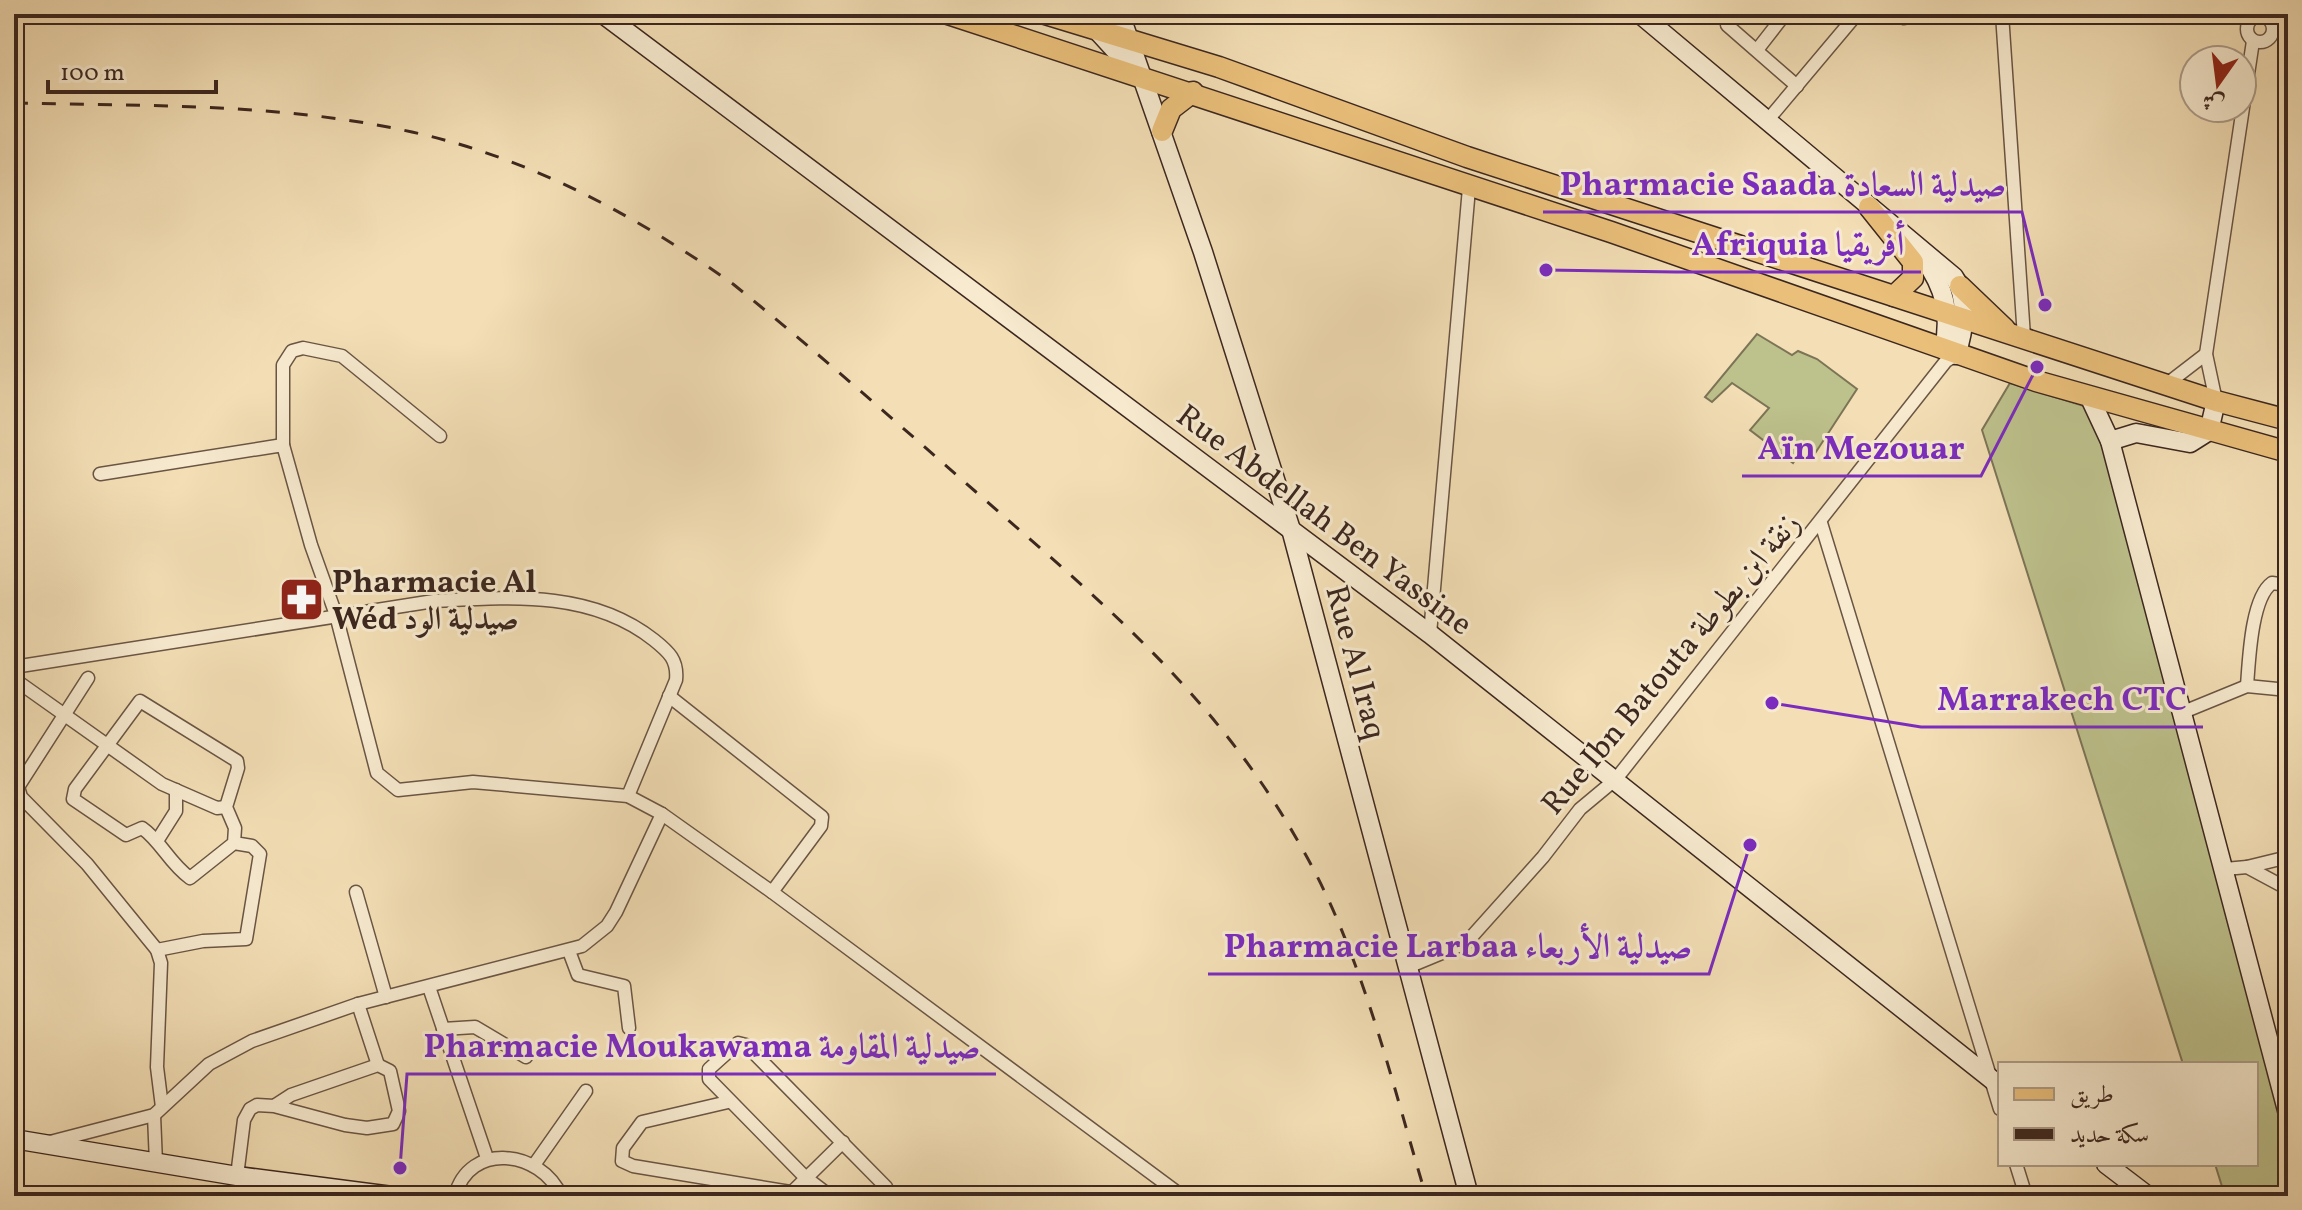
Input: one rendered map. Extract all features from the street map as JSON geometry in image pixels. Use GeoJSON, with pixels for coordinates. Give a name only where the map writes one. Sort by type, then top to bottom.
{"type":"FeatureCollection","features":[{"type":"Feature","properties":{"kind":"main road"},"geometry":{"type":"LineString","coordinates":[[948,14],[1193,92],[1469,188],[1611,232],[1949,355],[2288,452]]}},
{"type":"Feature","properties":{"kind":"main road"},"geometry":{"type":"LineString","coordinates":[[1045,14],[1219,67],[1467,157],[2216,401],[2288,420]]}},
{"type":"Feature","properties":{"kind":"main road"},"geometry":{"type":"LineString","coordinates":[[1162,131],[1171,109],[1193,92]]}},
{"type":"Feature","properties":{"kind":"main road"},"geometry":{"type":"LineString","coordinates":[[1869,207],[1913,262],[1913,278],[1894,296]]}},
{"type":"Feature","properties":{"kind":"main road"},"geometry":{"type":"LineString","coordinates":[[1960,286],[2016,334]]}},
{"type":"Feature","properties":{"kind":"street","name":"Rue Abdellah Ben Yassine"},"geometry":{"type":"LineString","coordinates":[[603,14],[1430,634],[1996,1083]]}},
{"type":"Feature","properties":{"kind":"street"},"geometry":{"type":"LineString","coordinates":[[1082,14],[1140,77]]}},
{"type":"Feature","properties":{"kind":"street","name":"Rue Al Iraq"},"geometry":{"type":"LineString","coordinates":[[1120,14],[1140,77],[1162,131],[1292,533],[1469,1196]]}},
{"type":"Feature","properties":{"kind":"street"},"geometry":{"type":"LineString","coordinates":[[1728,14],[1727,25],[1797,86]]}},
{"type":"Feature","properties":{"kind":"street"},"geometry":{"type":"LineString","coordinates":[[1757,50],[1785,14]]}},
{"type":"Feature","properties":{"kind":"street"},"geometry":{"type":"LineString","coordinates":[[1767,121],[1857,14]]}},
{"type":"Feature","properties":{"kind":"street"},"geometry":{"type":"LineString","coordinates":[[2002,14],[2016,334]]}},
{"type":"Feature","properties":{"kind":"street"},"geometry":{"type":"LineString","coordinates":[[2110,441],[2132,433],[2186,444],[2209,431],[2216,401],[2206,354],[2253,41],[2247,32],[2252,16],[2263,16],[2288,27]]}},
{"type":"Feature","properties":{"kind":"street"},"geometry":{"type":"LineString","coordinates":[[1649,17],[1767,121],[1954,277],[1960,286],[1949,355]]}},
{"type":"Feature","properties":{"kind":"street"},"geometry":{"type":"LineString","coordinates":[[2253,41],[2268,41],[2273,22]]}},
{"type":"Feature","properties":{"kind":"street"},"geometry":{"type":"LineString","coordinates":[[1430,634],[1449,388],[1469,188]]}},
{"type":"Feature","properties":{"kind":"street"},"geometry":{"type":"LineString","coordinates":[[1913,244],[1943,289],[1956,316]]}},
{"type":"Feature","properties":{"kind":"street"},"geometry":{"type":"LineString","coordinates":[[440,436],[342,356],[303,348],[292,351],[283,365],[283,445],[311,545],[336,615],[377,773],[385,783],[398,790],[473,782],[628,796],[662,814],[772,892],[1182,1196]]}},
{"type":"Feature","properties":{"kind":"street"},"geometry":{"type":"LineString","coordinates":[[2167,384],[2206,354]]}},
{"type":"Feature","properties":{"kind":"street","name":"Rue Ibn Batouta زنقة ابن بطوطة"},"geometry":{"type":"LineString","coordinates":[[1408,967],[1466,943],[1543,857],[1580,809],[1616,779],[1821,523],[1949,355]]}},
{"type":"Feature","properties":{"kind":"street"},"geometry":{"type":"LineString","coordinates":[[2089,396],[2110,441],[2288,1114]]}},
{"type":"Feature","properties":{"kind":"street"},"geometry":{"type":"LineString","coordinates":[[100,474],[283,445]]}},
{"type":"Feature","properties":{"kind":"street"},"geometry":{"type":"LineString","coordinates":[[1821,523],[1996,1083]]}},
{"type":"Feature","properties":{"kind":"street"},"geometry":{"type":"LineString","coordinates":[[2247,686],[2251,636],[2263,592],[2272,583],[2288,585]]}},
{"type":"Feature","properties":{"kind":"street"},"geometry":{"type":"LineString","coordinates":[[14,667],[434,601],[503,597],[565,601],[603,610],[631,623],[670,653],[677,667],[669,696],[628,796]]}},
{"type":"Feature","properties":{"kind":"street"},"geometry":{"type":"LineString","coordinates":[[88,678],[16,787],[21,797],[87,864],[157,950],[161,963],[156,1163]]}},
{"type":"Feature","properties":{"kind":"street"},"geometry":{"type":"LineString","coordinates":[[14,679],[176,790],[217,808],[226,807]]}},
{"type":"Feature","properties":{"kind":"street"},"geometry":{"type":"LineString","coordinates":[[2181,713],[2247,686],[2288,690]]}},
{"type":"Feature","properties":{"kind":"street"},"geometry":{"type":"LineString","coordinates":[[669,696],[822,817],[821,826],[772,892]]}},
{"type":"Feature","properties":{"kind":"street"},"geometry":{"type":"LineString","coordinates":[[145,702],[237,761],[238,768],[226,807],[235,828],[234,843],[190,878],[164,855],[157,841],[139,827],[126,835],[73,799],[75,789],[136,705],[145,702]]}},
{"type":"Feature","properties":{"kind":"street"},"geometry":{"type":"LineString","coordinates":[[157,841],[176,811],[176,790]]}},
{"type":"Feature","properties":{"kind":"street"},"geometry":{"type":"LineString","coordinates":[[48,1143],[158,1111],[209,1064],[231,1052],[358,1004],[569,951],[594,939],[607,926],[662,814]]}},
{"type":"Feature","properties":{"kind":"street"},"geometry":{"type":"LineString","coordinates":[[157,950],[203,941],[246,939],[260,854],[252,846],[234,843]]}},
{"type":"Feature","properties":{"kind":"street"},"geometry":{"type":"LineString","coordinates":[[2225,869],[2288,857]]}},
{"type":"Feature","properties":{"kind":"street"},"geometry":{"type":"LineString","coordinates":[[2247,867],[2288,889]]}},
{"type":"Feature","properties":{"kind":"street"},"geometry":{"type":"LineString","coordinates":[[356,892],[386,997]]}},
{"type":"Feature","properties":{"kind":"street"},"geometry":{"type":"LineString","coordinates":[[569,951],[578,975],[624,986],[629,1028]]}},
{"type":"Feature","properties":{"kind":"street"},"geometry":{"type":"LineString","coordinates":[[429,987],[487,1158]]}},
{"type":"Feature","properties":{"kind":"street"},"geometry":{"type":"LineString","coordinates":[[237,1176],[246,1115],[257,1105],[274,1106],[345,1125],[367,1128],[393,1124],[399,1111],[397,1092],[390,1071],[378,1065],[358,1004]]}},
{"type":"Feature","properties":{"kind":"street"},"geometry":{"type":"LineString","coordinates":[[443,1029],[475,1027],[526,1057]]}},
{"type":"Feature","properties":{"kind":"street"},"geometry":{"type":"LineString","coordinates":[[830,1196],[805,1177],[728,1102],[708,1073],[720,1056],[738,1043],[746,1045],[843,1142],[886,1187],[888,1196]]}},
{"type":"Feature","properties":{"kind":"street"},"geometry":{"type":"LineString","coordinates":[[274,1106],[291,1095],[378,1065]]}},
{"type":"Feature","properties":{"kind":"street"},"geometry":{"type":"LineString","coordinates":[[534,1165],[586,1091]]}},
{"type":"Feature","properties":{"kind":"street"},"geometry":{"type":"LineString","coordinates":[[728,1102],[642,1122],[623,1148],[622,1161],[633,1166],[789,1194],[843,1142]]}},
{"type":"Feature","properties":{"kind":"street"},"geometry":{"type":"LineString","coordinates":[[14,1139],[237,1176],[392,1196]]}},
{"type":"Feature","properties":{"kind":"street"},"geometry":{"type":"LineString","coordinates":[[455,1196],[459,1183],[471,1168],[487,1158],[515,1158],[534,1165],[547,1173],[561,1196]]}},
{"type":"Feature","properties":{"kind":"street"},"geometry":{"type":"LineString","coordinates":[[2017,1166],[2026,1196]]}},
{"type":"Feature","properties":{"kind":"street"},"geometry":{"type":"LineString","coordinates":[[2109,1166],[2148,1196]]}},
{"type":"Feature","properties":{"kind":"green space"},"geometry":{"type":"Polygon","coordinates":[[[1757,334],[1792,355],[1798,351],[1817,359],[1857,389],[1814,455],[1803,448],[1793,463],[1750,430],[1769,408],[1732,383],[1712,402],[1705,397],[1757,334]]]}},
{"type":"Feature","properties":{"kind":"green space"},"geometry":{"type":"Polygon","coordinates":[[[2010,383],[2084,406],[2095,419],[2288,1122],[2288,1196],[2225,1196],[2216,1166],[2258,1166],[2258,1062],[2182,1062],[1982,430],[2010,383]]]}},
{"type":"Feature","properties":{"kind":"railway"},"geometry":{"type":"LineString","coordinates":[[14,103],[264,111],[363,123],[456,143],[540,173],[580,192],[658,235],[733,284],[1070,574],[1156,656],[1234,745],[1270,795],[1303,850],[1343,932],[1374,1019],[1426,1196]]}},
{"type":"Feature","properties":{"kind":"place","name":"Afriquia أفريقيا"},"geometry":{"type":"Point","coordinates":[1546,270]}},
{"type":"Feature","properties":{"kind":"place","name":"Pharmacie Saada صيدلية السعادة"},"geometry":{"type":"Point","coordinates":[2045,305]}},
{"type":"Feature","properties":{"kind":"place","name":"Aïn Mezouar"},"geometry":{"type":"Point","coordinates":[2037,367]}},
{"type":"Feature","properties":{"kind":"place","name":"Pharmacie Al Wéd صيدلية الود"},"geometry":{"type":"Point","coordinates":[301,599]}},
{"type":"Feature","properties":{"kind":"place","name":"Marrakech CTC"},"geometry":{"type":"Point","coordinates":[1772,703]}},
{"type":"Feature","properties":{"kind":"place","name":"Pharmacie Larbaa صيدلية الأربعاء"},"geometry":{"type":"Point","coordinates":[1750,845]}},
{"type":"Feature","properties":{"kind":"place","name":"Pharmacie Moukawama صيدلية المقاومة"},"geometry":{"type":"Point","coordinates":[400,1168]}}]}
